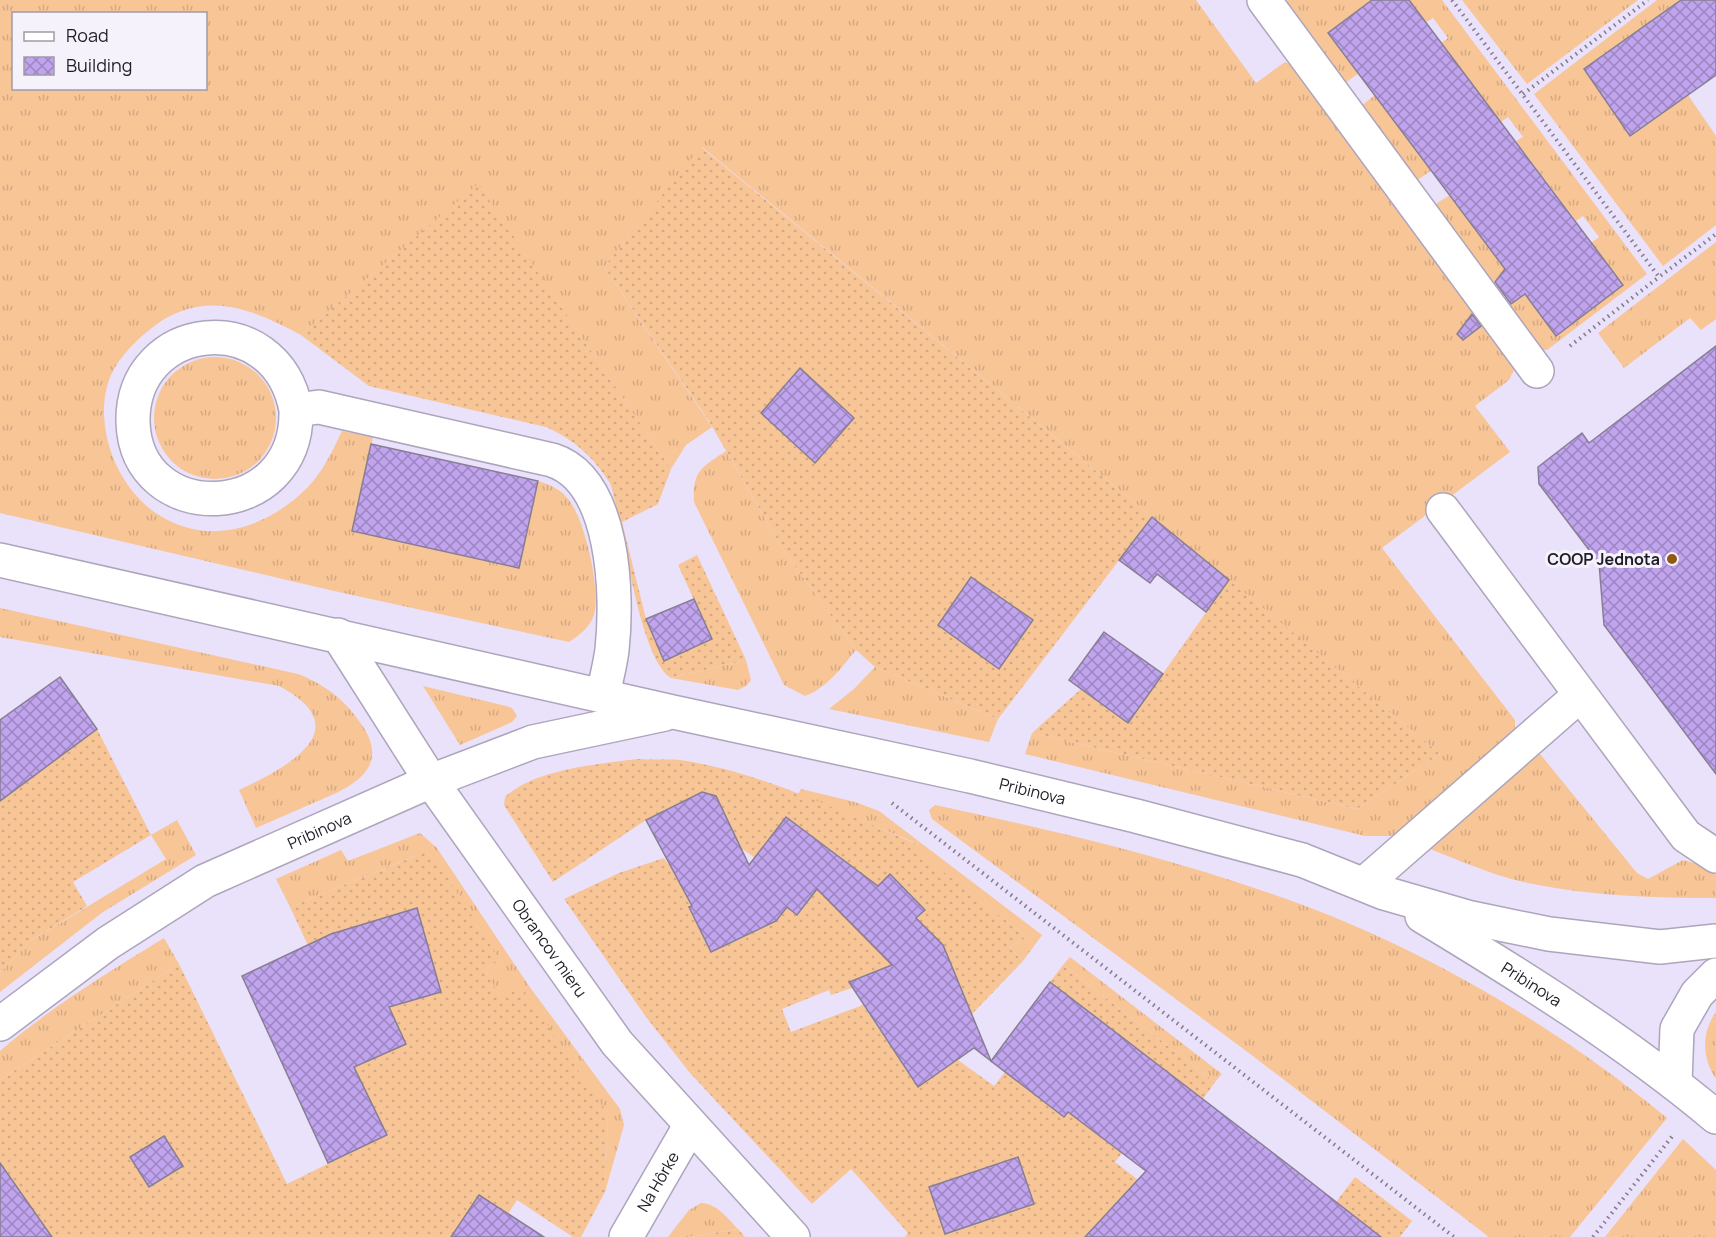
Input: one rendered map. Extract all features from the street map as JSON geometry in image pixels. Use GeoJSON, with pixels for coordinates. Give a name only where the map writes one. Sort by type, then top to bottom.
{"type":"FeatureCollection","features":[{"type":"Feature","properties":{"kind":"street"},"geometry":{"type":"LineString","coordinates":[[1264,0],[1536,371]]}},
{"type":"Feature","properties":{"kind":"street"},"geometry":{"type":"LineString","coordinates":[[208,337],[242,342],[267,356],[289,384],[296,410],[293,442],[281,466],[258,488],[244,495],[215,500],[188,495],[159,478],[139,450],[133,422],[139,388],[150,369],[184,342],[208,337]]}},
{"type":"Feature","properties":{"kind":"street"},"geometry":{"type":"LineString","coordinates":[[296,410],[318,407],[552,460],[565,464],[578,473],[595,500],[607,533],[613,598],[612,650],[603,695]]}},
{"type":"Feature","properties":{"kind":"street"},"geometry":{"type":"LineString","coordinates":[[1443,510],[1686,836],[1716,856]]}},
{"type":"Feature","properties":{"kind":"street","name":"Pribinova"},"geometry":{"type":"LineString","coordinates":[[0,560],[673,712],[970,776],[1136,816],[1302,860],[1374,889],[1471,918],[1549,934],[1660,947],[1716,940]]}},
{"type":"Feature","properties":{"kind":"street","name":"Obrancov mieru"},"geometry":{"type":"LineString","coordinates":[[338,635],[431,781],[617,1043],[793,1237]]}},
{"type":"Feature","properties":{"kind":"street"},"geometry":{"type":"LineString","coordinates":[[1374,889],[1581,695]]}},
{"type":"Feature","properties":{"kind":"street","name":"Pribinova"},"geometry":{"type":"LineString","coordinates":[[0,1024],[108,943],[205,881],[431,781],[533,742],[673,712]]}},
{"type":"Feature","properties":{"kind":"street","name":"Pribinova"},"geometry":{"type":"LineString","coordinates":[[1374,889],[1530,981],[1675,1083],[1716,1118]]}},
{"type":"Feature","properties":{"kind":"street"},"geometry":{"type":"LineString","coordinates":[[1675,1083],[1677,1029],[1697,994],[1716,975]]}},
{"type":"Feature","properties":{"kind":"street","name":"Na Hôrke"},"geometry":{"type":"LineString","coordinates":[[626,1237],[690,1126]]}},
{"type":"Feature","properties":{"kind":"path"},"geometry":{"type":"LineString","coordinates":[[1452,0],[1659,277]]}},
{"type":"Feature","properties":{"kind":"path"},"geometry":{"type":"LineString","coordinates":[[1523,94],[1648,0]]}},
{"type":"Feature","properties":{"kind":"path"},"geometry":{"type":"LineString","coordinates":[[1536,371],[1716,234]]}},
{"type":"Feature","properties":{"kind":"path"},"geometry":{"type":"LineString","coordinates":[[881,800],[892,802],[1454,1237]]}},
{"type":"Feature","properties":{"kind":"path"},"geometry":{"type":"LineString","coordinates":[[1593,1237],[1678,1128]]}},
{"type":"Feature","properties":{"kind":"green space"},"geometry":{"type":"Polygon","coordinates":[[[0,0],[1196,0],[1256,83],[1285,62],[1296,67],[1517,364],[1509,380],[1475,406],[1510,452],[1382,548],[1515,720],[1515,728],[1511,736],[1409,827],[1391,836],[1365,836],[1025,754],[1032,733],[1357,809],[1440,754],[702,147],[604,267],[712,427],[686,445],[671,469],[478,185],[301,335],[264,317],[245,311],[209,306],[190,308],[172,315],[153,327],[124,355],[111,375],[106,393],[104,413],[111,453],[131,489],[144,503],[159,515],[178,525],[198,530],[217,531],[256,523],[274,514],[307,488],[318,475],[342,431],[373,437],[353,531],[518,567],[538,481],[562,493],[575,510],[593,569],[596,598],[594,615],[589,625],[569,642],[334,591],[0,513],[0,0]]]}},
{"type":"Feature","properties":{"kind":"green space"},"geometry":{"type":"Polygon","coordinates":[[[1288,0],[1372,0],[1328,33],[1359,73],[1341,86],[1282,4],[1288,0]]]}},
{"type":"Feature","properties":{"kind":"green space"},"geometry":{"type":"Polygon","coordinates":[[[1409,0],[1442,0],[1647,274],[1547,350],[1540,350],[1506,308],[1525,294],[1556,336],[1622,285],[1591,243],[1599,237],[1583,216],[1576,221],[1516,141],[1523,137],[1508,117],[1501,122],[1441,43],[1448,38],[1433,18],[1426,22],[1409,0]]]}},
{"type":"Feature","properties":{"kind":"green space"},"geometry":{"type":"Polygon","coordinates":[[[1462,0],[1638,0],[1527,84],[1462,0]]]}},
{"type":"Feature","properties":{"kind":"green space"},"geometry":{"type":"Polygon","coordinates":[[[1657,0],[1681,0],[1584,69],[1630,136],[1688,95],[1716,136],[1716,225],[1663,266],[1534,94],[1657,0]]]}},
{"type":"Feature","properties":{"kind":"green space"},"geometry":{"type":"Polygon","coordinates":[[[1375,95],[1432,170],[1413,183],[1357,109],[1375,95]]]}},
{"type":"Feature","properties":{"kind":"green space"},"geometry":{"type":"Polygon","coordinates":[[[701,147],[1152,517],[998,719],[875,667],[856,650],[784,551],[710,423],[604,267],[701,147]]]}},
{"type":"Feature","properties":{"kind":"green space"},"geometry":{"type":"Polygon","coordinates":[[[478,184],[671,469],[658,504],[622,522],[646,619],[664,660],[712,639],[678,565],[697,555],[746,660],[671,678],[659,665],[641,618],[610,483],[590,457],[575,444],[546,427],[369,386],[301,335],[478,184]]]}},
{"type":"Feature","properties":{"kind":"green space"},"geometry":{"type":"Polygon","coordinates":[[[1450,195],[1507,271],[1489,285],[1431,207],[1450,195]]]}},
{"type":"Feature","properties":{"kind":"green space"},"geometry":{"type":"Polygon","coordinates":[[[1716,242],[1716,319],[1701,330],[1690,318],[1624,368],[1598,333],[1716,242]]]}},
{"type":"Feature","properties":{"kind":"green space"},"geometry":{"type":"Polygon","coordinates":[[[215,357],[238,362],[249,367],[258,375],[266,384],[271,395],[276,418],[271,441],[266,452],[258,461],[249,469],[238,474],[215,479],[192,474],[181,469],[172,461],[164,452],[159,441],[154,418],[159,395],[164,384],[172,375],[181,367],[192,362],[215,357]]]}},
{"type":"Feature","properties":{"kind":"green space"},"geometry":{"type":"Polygon","coordinates":[[[726,451],[784,551],[856,650],[827,682],[805,696],[784,685],[694,502],[695,483],[700,471],[726,451]]]}},
{"type":"Feature","properties":{"kind":"green space"},"geometry":{"type":"Polygon","coordinates":[[[1229,580],[1440,754],[1357,809],[1032,733],[1081,689],[1128,723],[1229,580]]]}},
{"type":"Feature","properties":{"kind":"green space"},"geometry":{"type":"Polygon","coordinates":[[[0,608],[308,678],[334,694],[362,725],[370,741],[372,755],[369,766],[362,776],[339,792],[256,828],[239,790],[277,770],[308,746],[315,732],[314,717],[303,702],[279,686],[0,637],[0,608]]]}},
{"type":"Feature","properties":{"kind":"green space"},"geometry":{"type":"Polygon","coordinates":[[[746,660],[751,680],[738,690],[671,678],[746,660]]]}},
{"type":"Feature","properties":{"kind":"green space"},"geometry":{"type":"Polygon","coordinates":[[[875,667],[998,719],[989,742],[829,709],[854,689],[875,667]]]}},
{"type":"Feature","properties":{"kind":"green space"},"geometry":{"type":"Polygon","coordinates":[[[423,686],[506,706],[512,708],[517,716],[512,722],[460,745],[423,686]]]}},
{"type":"Feature","properties":{"kind":"green space"},"geometry":{"type":"Polygon","coordinates":[[[97,729],[151,835],[73,882],[87,906],[29,942],[0,973],[0,801],[97,729]]]}},
{"type":"Feature","properties":{"kind":"green space"},"geometry":{"type":"Polygon","coordinates":[[[1536,749],[1637,873],[1648,879],[1683,860],[1698,864],[1716,875],[1716,898],[1670,898],[1555,888],[1506,877],[1425,847],[1536,749]]]}},
{"type":"Feature","properties":{"kind":"green space"},"geometry":{"type":"Polygon","coordinates":[[[638,759],[680,760],[742,774],[832,807],[919,845],[914,849],[1027,937],[1009,947],[1023,961],[972,1014],[873,981],[831,995],[829,990],[782,1009],[791,1032],[863,1005],[918,1087],[958,1060],[994,1086],[1005,1072],[1064,1117],[1124,1039],[1050,982],[1063,965],[1215,1082],[1203,1099],[1143,1053],[1122,1153],[1115,1162],[1154,1192],[1115,1205],[1087,1235],[1088,1237],[905,1237],[908,1233],[851,1169],[812,1204],[690,1073],[646,1017],[564,899],[619,873],[664,858],[668,864],[688,853],[710,897],[689,908],[711,952],[787,907],[798,915],[841,858],[786,817],[755,858],[741,848],[716,796],[702,792],[646,820],[553,882],[504,805],[505,797],[533,780],[550,774],[568,769],[638,759]]]}},
{"type":"Feature","properties":{"kind":"green space"},"geometry":{"type":"Polygon","coordinates":[[[801,789],[855,802],[879,811],[1042,935],[1023,961],[1009,947],[1027,937],[913,849],[918,844],[798,794],[801,789]]]}},
{"type":"Feature","properties":{"kind":"green space"},"geometry":{"type":"Polygon","coordinates":[[[935,805],[1061,833],[1228,879],[1375,935],[1427,960],[1528,1018],[1623,1083],[1667,1118],[1570,1237],[1489,1237],[1249,1053],[932,819],[929,810],[935,805]]]}},
{"type":"Feature","properties":{"kind":"green space"},"geometry":{"type":"Polygon","coordinates":[[[177,820],[196,855],[103,912],[0,992],[0,973],[29,942],[166,859],[151,835],[177,820]]]}},
{"type":"Feature","properties":{"kind":"green space"},"geometry":{"type":"Polygon","coordinates":[[[420,833],[437,848],[529,986],[620,1109],[624,1125],[605,1192],[608,1114],[500,998],[485,969],[500,960],[415,856],[290,907],[276,879],[341,850],[348,861],[420,833]]]}},
{"type":"Feature","properties":{"kind":"green space"},"geometry":{"type":"Polygon","coordinates":[[[430,850],[500,960],[485,969],[500,997],[522,988],[608,1114],[605,1192],[581,1237],[573,1237],[517,1200],[508,1214],[479,1195],[451,1237],[43,1237],[0,1166],[0,1080],[179,964],[287,1184],[386,1135],[341,1040],[350,1035],[290,907],[430,850]]]}},
{"type":"Feature","properties":{"kind":"green space"},"geometry":{"type":"Polygon","coordinates":[[[164,938],[179,964],[0,1080],[0,1051],[59,1005],[164,938]]]}},
{"type":"Feature","properties":{"kind":"green space"},"geometry":{"type":"Polygon","coordinates":[[[1070,957],[1222,1074],[1215,1082],[1063,965],[1070,957]]]}},
{"type":"Feature","properties":{"kind":"green space"},"geometry":{"type":"Polygon","coordinates":[[[1716,1012],[1716,1079],[1708,1063],[1705,1046],[1708,1028],[1716,1012]]]}},
{"type":"Feature","properties":{"kind":"green space"},"geometry":{"type":"Polygon","coordinates":[[[1683,1139],[1716,1170],[1716,1237],[1605,1237],[1683,1139]]]}},
{"type":"Feature","properties":{"kind":"green space"},"geometry":{"type":"Polygon","coordinates":[[[1355,1177],[1412,1221],[1400,1237],[1381,1237],[1336,1202],[1355,1177]]]}},
{"type":"Feature","properties":{"kind":"green space"},"geometry":{"type":"Polygon","coordinates":[[[701,1203],[717,1209],[738,1229],[689,1237],[668,1237],[689,1210],[701,1203]]]}},
{"type":"Feature","properties":{"kind":"green space"},"geometry":{"type":"Polygon","coordinates":[[[738,1229],[745,1237],[689,1237],[738,1229]]]}},
{"type":"Feature","properties":{"kind":"building"},"geometry":{"type":"Polygon","coordinates":[[[1372,0],[1409,0],[1623,285],[1556,336],[1525,294],[1511,304],[1495,282],[1505,269],[1328,33],[1372,0]]]}},
{"type":"Feature","properties":{"kind":"building"},"geometry":{"type":"Polygon","coordinates":[[[1681,0],[1716,0],[1716,75],[1630,136],[1584,69],[1681,0]]]}},
{"type":"Feature","properties":{"kind":"building"},"geometry":{"type":"Polygon","coordinates":[[[1472,314],[1481,326],[1463,340],[1457,334],[1472,314]]]}},
{"type":"Feature","properties":{"kind":"building"},"geometry":{"type":"Polygon","coordinates":[[[1716,346],[1716,774],[1604,625],[1599,563],[1539,484],[1538,467],[1582,433],[1589,443],[1716,346]]]}},
{"type":"Feature","properties":{"kind":"building"},"geometry":{"type":"Polygon","coordinates":[[[800,368],[854,418],[815,463],[761,413],[800,368]]]}},
{"type":"Feature","properties":{"kind":"building"},"geometry":{"type":"Polygon","coordinates":[[[371,444],[538,481],[519,568],[352,531],[371,444]]]}},
{"type":"Feature","properties":{"kind":"building"},"geometry":{"type":"Polygon","coordinates":[[[1152,517],[1229,580],[1206,612],[1157,574],[1150,583],[1119,560],[1152,517]]]}},
{"type":"Feature","properties":{"kind":"building"},"geometry":{"type":"Polygon","coordinates":[[[971,577],[1033,620],[999,669],[938,625],[971,577]]]}},
{"type":"Feature","properties":{"kind":"building"},"geometry":{"type":"Polygon","coordinates":[[[694,599],[712,639],[664,661],[646,619],[694,599]]]}},
{"type":"Feature","properties":{"kind":"building"},"geometry":{"type":"Polygon","coordinates":[[[1104,632],[1163,674],[1128,723],[1069,680],[1104,632]]]}},
{"type":"Feature","properties":{"kind":"building"},"geometry":{"type":"Polygon","coordinates":[[[60,677],[97,729],[0,801],[0,720],[60,677]]]}},
{"type":"Feature","properties":{"kind":"building"},"geometry":{"type":"Polygon","coordinates":[[[702,792],[716,796],[749,865],[786,817],[878,886],[890,874],[925,910],[916,918],[943,945],[991,1061],[974,1048],[918,1087],[849,982],[892,965],[817,889],[797,915],[787,907],[776,921],[711,952],[689,907],[692,906],[646,820],[702,792]]]}},
{"type":"Feature","properties":{"kind":"building"},"geometry":{"type":"Polygon","coordinates":[[[417,908],[441,992],[389,1007],[406,1044],[354,1067],[387,1135],[328,1163],[242,976],[331,934],[417,908]]]}},
{"type":"Feature","properties":{"kind":"building"},"geometry":{"type":"Polygon","coordinates":[[[1050,982],[1381,1237],[1085,1237],[1146,1171],[1068,1112],[1064,1117],[991,1061],[1050,982]]]}},
{"type":"Feature","properties":{"kind":"building"},"geometry":{"type":"Polygon","coordinates":[[[164,1136],[183,1166],[149,1187],[130,1157],[164,1136]]]}},
{"type":"Feature","properties":{"kind":"building"},"geometry":{"type":"Polygon","coordinates":[[[1018,1157],[1034,1204],[945,1234],[929,1187],[1018,1157]]]}},
{"type":"Feature","properties":{"kind":"building"},"geometry":{"type":"Polygon","coordinates":[[[0,1163],[52,1237],[0,1237],[0,1163]]]}},
{"type":"Feature","properties":{"kind":"building"},"geometry":{"type":"Polygon","coordinates":[[[479,1195],[544,1237],[451,1237],[479,1195]]]}},
{"type":"Feature","properties":{"kind":"place","name":"COOP Jednota"},"geometry":{"type":"Point","coordinates":[1672,559]}}]}
